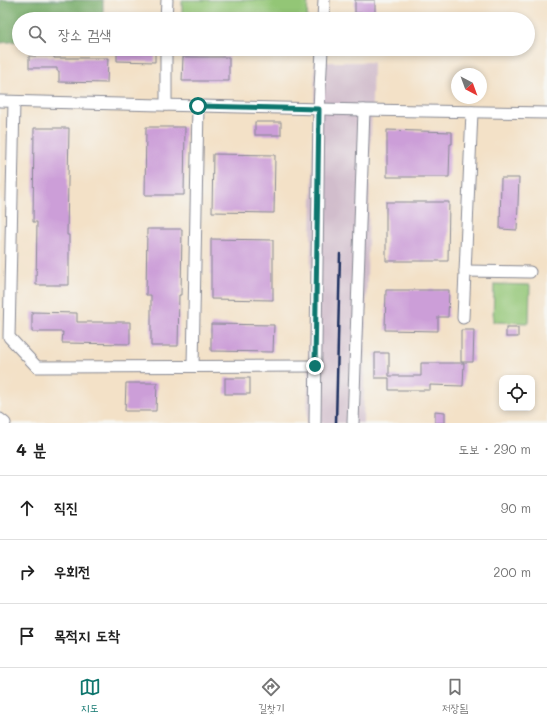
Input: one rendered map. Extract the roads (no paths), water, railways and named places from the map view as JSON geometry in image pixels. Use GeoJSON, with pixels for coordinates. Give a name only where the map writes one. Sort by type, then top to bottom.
{"type":"FeatureCollection","features":[{"type":"Feature","properties":{"kind":"street"},"geometry":{"type":"LineString","coordinates":[[166,12],[167,0]]}},
{"type":"Feature","properties":{"kind":"street"},"geometry":{"type":"LineString","coordinates":[[323,12],[324,0]]}},
{"type":"Feature","properties":{"kind":"street"},"geometry":{"type":"LineString","coordinates":[[166,56],[166,106]]}},
{"type":"Feature","properties":{"kind":"street"},"geometry":{"type":"LineString","coordinates":[[315,423],[319,109],[322,56]]}},
{"type":"Feature","properties":{"kind":"street"},"geometry":{"type":"LineString","coordinates":[[0,101],[166,106],[547,113]]}},
{"type":"Feature","properties":{"kind":"street"},"geometry":{"type":"LineString","coordinates":[[14,102],[9,337],[37,366],[315,366]]}},
{"type":"Feature","properties":{"kind":"street"},"geometry":{"type":"LineString","coordinates":[[193,366],[198,106]]}},
{"type":"Feature","properties":{"kind":"street"},"geometry":{"type":"LineString","coordinates":[[353,423],[364,110]]}},
{"type":"Feature","properties":{"kind":"street"},"geometry":{"type":"LineString","coordinates":[[463,318],[472,112]]}},
{"type":"Feature","properties":{"kind":"street"},"geometry":{"type":"LineString","coordinates":[[465,271],[530,272]]}},
{"type":"Feature","properties":{"kind":"street"},"geometry":{"type":"LineString","coordinates":[[0,420],[5,423]]}},
{"type":"Feature","properties":{"kind":"railway"},"geometry":{"type":"LineString","coordinates":[[336,423],[340,254]]}}]}
